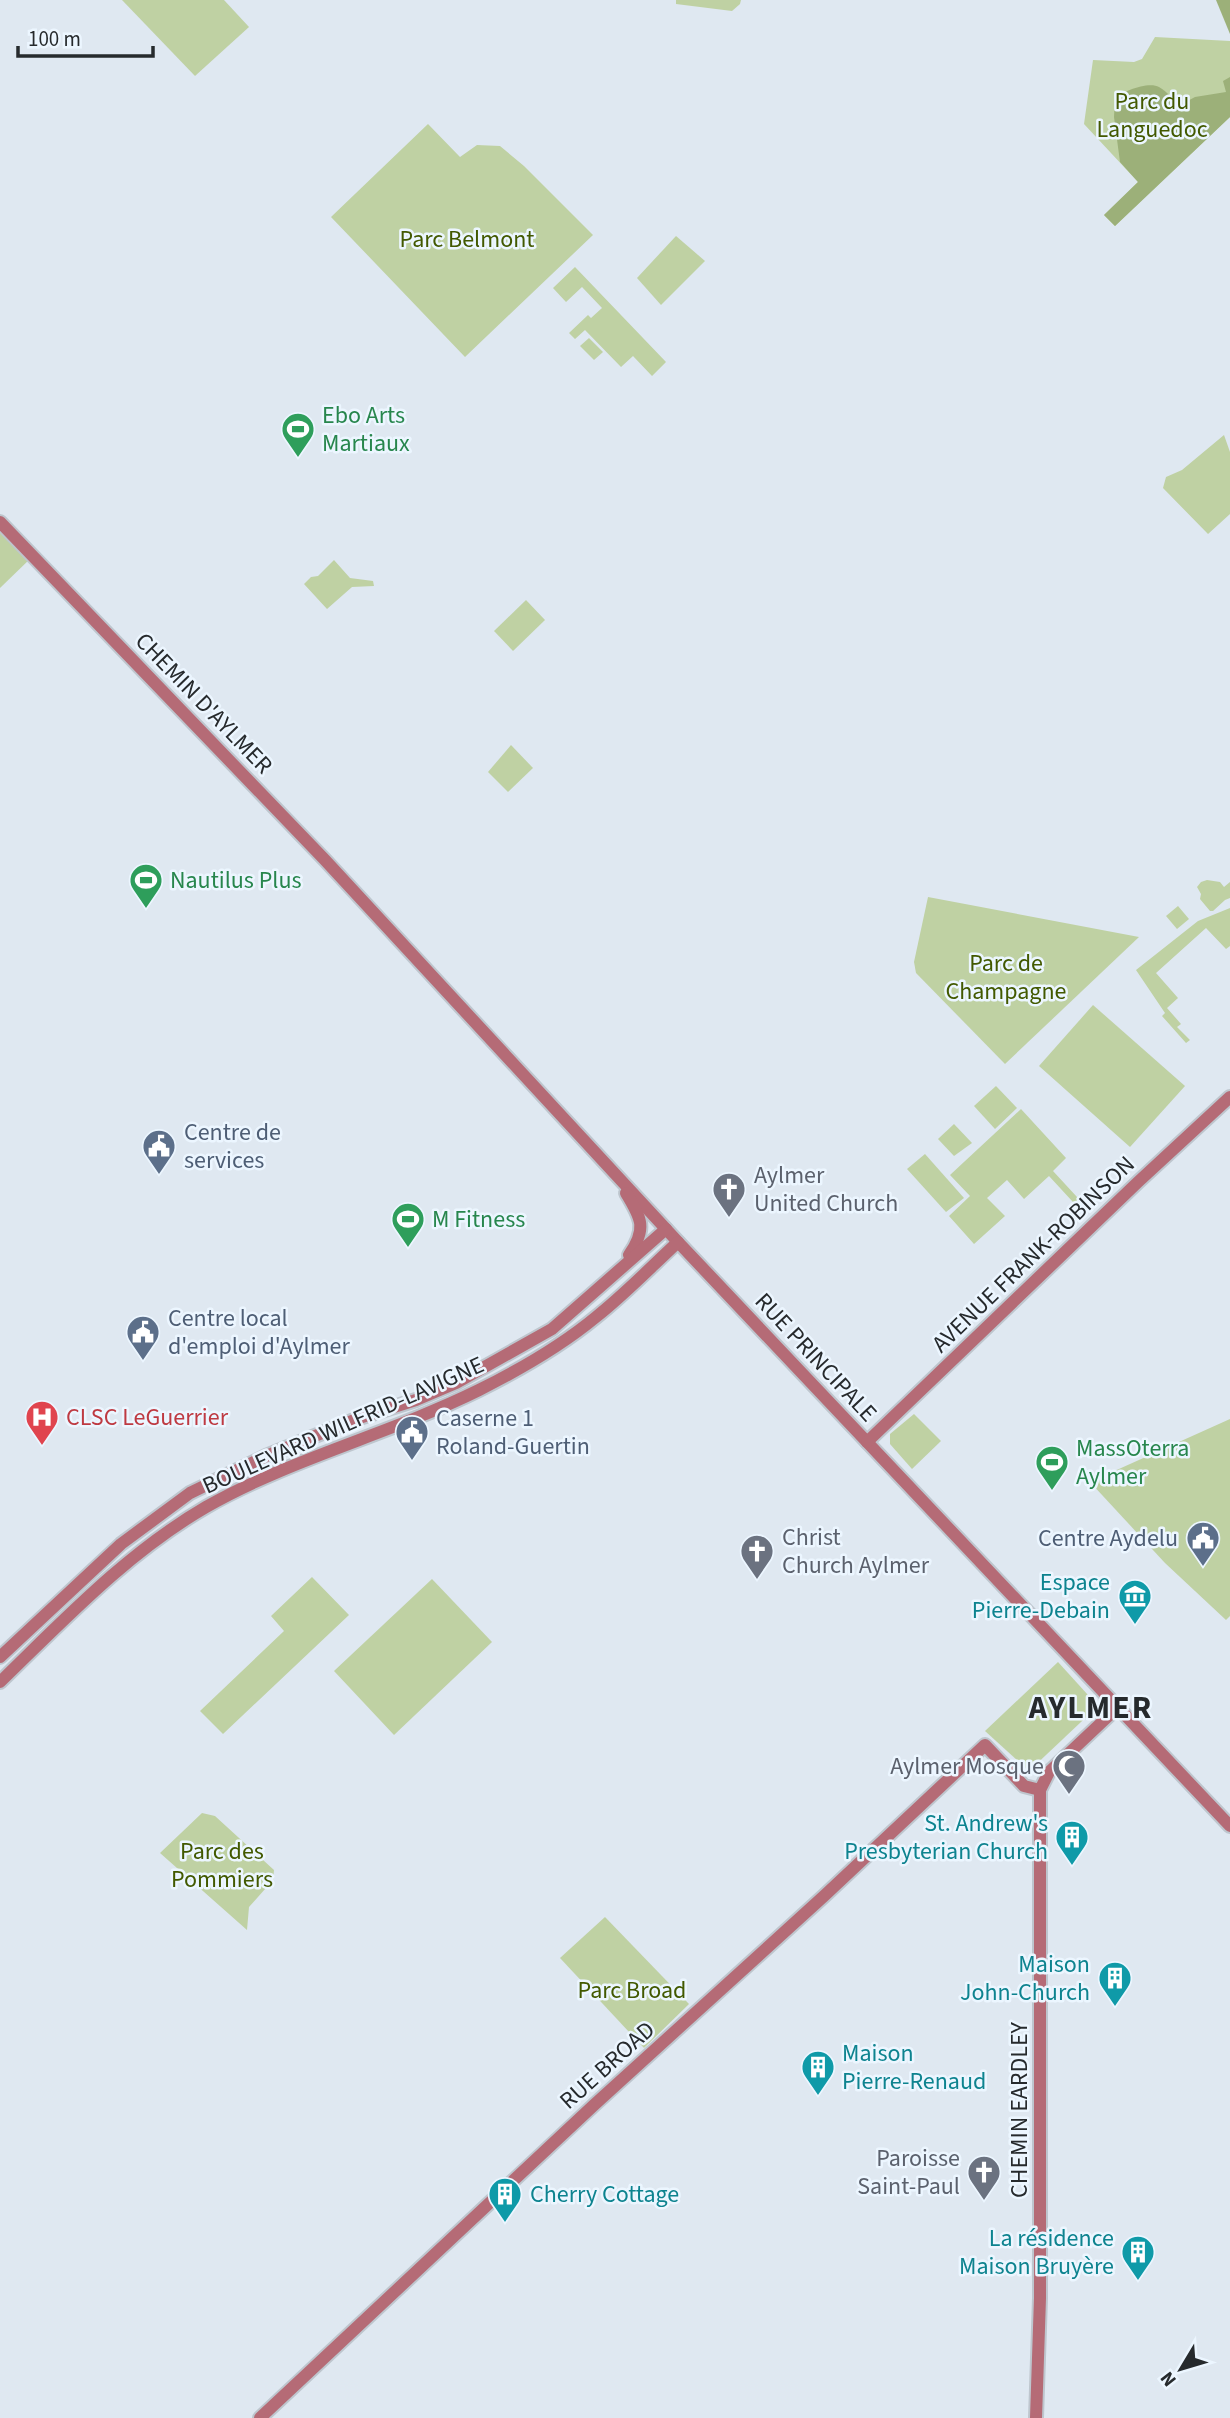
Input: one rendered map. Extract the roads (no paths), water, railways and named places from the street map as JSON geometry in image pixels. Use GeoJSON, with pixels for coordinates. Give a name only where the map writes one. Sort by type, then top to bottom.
{"type":"FeatureCollection","features":[{"type":"Feature","properties":{"kind":"main road","name":"CHEMIN D'AYLMER"},"geometry":{"type":"LineString","coordinates":[[0,522],[376,914]]}},
{"type":"Feature","properties":{"kind":"main road","name":"RUE PRINCIPALE"},"geometry":{"type":"LineString","coordinates":[[376,914],[678,1242],[1230,1826]]}},
{"type":"Feature","properties":{"kind":"main road","name":"AVENUE FRANK-ROBINSON"},"geometry":{"type":"LineString","coordinates":[[867,1442],[1230,1097]]}},
{"type":"Feature","properties":{"kind":"main road"},"geometry":{"type":"LineString","coordinates":[[608,1166],[640,1217],[641,1229],[635,1247],[614,1275]]}},
{"type":"Feature","properties":{"kind":"main road","name":"BOULEVARD WILFRID-LAVIGNE"},"geometry":{"type":"LineString","coordinates":[[0,1657],[121,1544],[190,1493],[267,1456],[359,1418],[416,1400],[456,1383],[552,1329],[666,1229]]}},
{"type":"Feature","properties":{"kind":"main road","name":"BOULEVARD WILFRID-LAVIGNE"},"geometry":{"type":"LineString","coordinates":[[0,1682],[120,1567],[182,1522],[252,1483],[446,1405],[507,1375],[594,1319],[678,1242]]}},
{"type":"Feature","properties":{"kind":"main road"},"geometry":{"type":"LineString","coordinates":[[1040,1796],[1049,1772],[1118,1707]]}},
{"type":"Feature","properties":{"kind":"main road","name":"RUE BROAD"},"geometry":{"type":"LineString","coordinates":[[260,2418],[594,2105],[985,1745],[1024,1786],[1040,1796]]}},
{"type":"Feature","properties":{"kind":"main road","name":"CHEMIN EARDLEY"},"geometry":{"type":"LineString","coordinates":[[1036,2418],[1040,2308],[1040,1796]]}},
{"type":"Feature","properties":{"kind":"place","name":"Ebo Arts Martiaux"},"geometry":{"type":"Point","coordinates":[298,459]}},
{"type":"Feature","properties":{"kind":"place","name":"Nautilus Plus"},"geometry":{"type":"Point","coordinates":[146,910]}},
{"type":"Feature","properties":{"kind":"place","name":"Centre de services"},"geometry":{"type":"Point","coordinates":[159,1176]}},
{"type":"Feature","properties":{"kind":"place","name":"Aylmer United Church"},"geometry":{"type":"Point","coordinates":[729,1219]}},
{"type":"Feature","properties":{"kind":"place","name":"M Fitness"},"geometry":{"type":"Point","coordinates":[408,1249]}},
{"type":"Feature","properties":{"kind":"place","name":"Centre local d'emploi d'Aylmer"},"geometry":{"type":"Point","coordinates":[143,1362]}},
{"type":"Feature","properties":{"kind":"place","name":"CLSC LeGuerrier"},"geometry":{"type":"Point","coordinates":[42,1447]}},
{"type":"Feature","properties":{"kind":"place","name":"Caserne 1 Roland-Guertin"},"geometry":{"type":"Point","coordinates":[412,1462]}},
{"type":"Feature","properties":{"kind":"place","name":"MassOterra Aylmer"},"geometry":{"type":"Point","coordinates":[1052,1492]}},
{"type":"Feature","properties":{"kind":"place","name":"Centre Aydelu"},"geometry":{"type":"Point","coordinates":[1203,1568]}},
{"type":"Feature","properties":{"kind":"place","name":"Christ Church Aylmer"},"geometry":{"type":"Point","coordinates":[757,1581]}},
{"type":"Feature","properties":{"kind":"place","name":"Espace Pierre-Debain"},"geometry":{"type":"Point","coordinates":[1135,1626]}},
{"type":"Feature","properties":{"kind":"place","name":"Aylmer Mosque"},"geometry":{"type":"Point","coordinates":[1069,1796]}},
{"type":"Feature","properties":{"kind":"place","name":"St. Andrew's Presbyterian Church"},"geometry":{"type":"Point","coordinates":[1072,1867]}},
{"type":"Feature","properties":{"kind":"place","name":"Maison John-Church"},"geometry":{"type":"Point","coordinates":[1115,2008]}},
{"type":"Feature","properties":{"kind":"place","name":"Maison Pierre-Renaud"},"geometry":{"type":"Point","coordinates":[818,2097]}},
{"type":"Feature","properties":{"kind":"place","name":"Paroisse Saint-Paul"},"geometry":{"type":"Point","coordinates":[984,2202]}},
{"type":"Feature","properties":{"kind":"place","name":"Cherry Cottage"},"geometry":{"type":"Point","coordinates":[505,2224]}},
{"type":"Feature","properties":{"kind":"place","name":"La résidence Maison Bruyère"},"geometry":{"type":"Point","coordinates":[1138,2282]}},
{"type":"Feature","properties":{"kind":"district","name":"AYLMER"},"geometry":{"type":"Point","coordinates":[1091,1707]}},
{"type":"Feature","properties":{"kind":"park label","name":"Parc du Languedoc"},"geometry":{"type":"Point","coordinates":[1152,115]}},
{"type":"Feature","properties":{"kind":"park label","name":"Parc Belmont"},"geometry":{"type":"Point","coordinates":[467,239]}},
{"type":"Feature","properties":{"kind":"park label","name":"Parc de Champagne"},"geometry":{"type":"Point","coordinates":[1006,977]}},
{"type":"Feature","properties":{"kind":"park label","name":"Parc des Pommiers"},"geometry":{"type":"Point","coordinates":[222,1865]}},
{"type":"Feature","properties":{"kind":"park label","name":"Parc Broad"},"geometry":{"type":"Point","coordinates":[632,1990]}}]}
